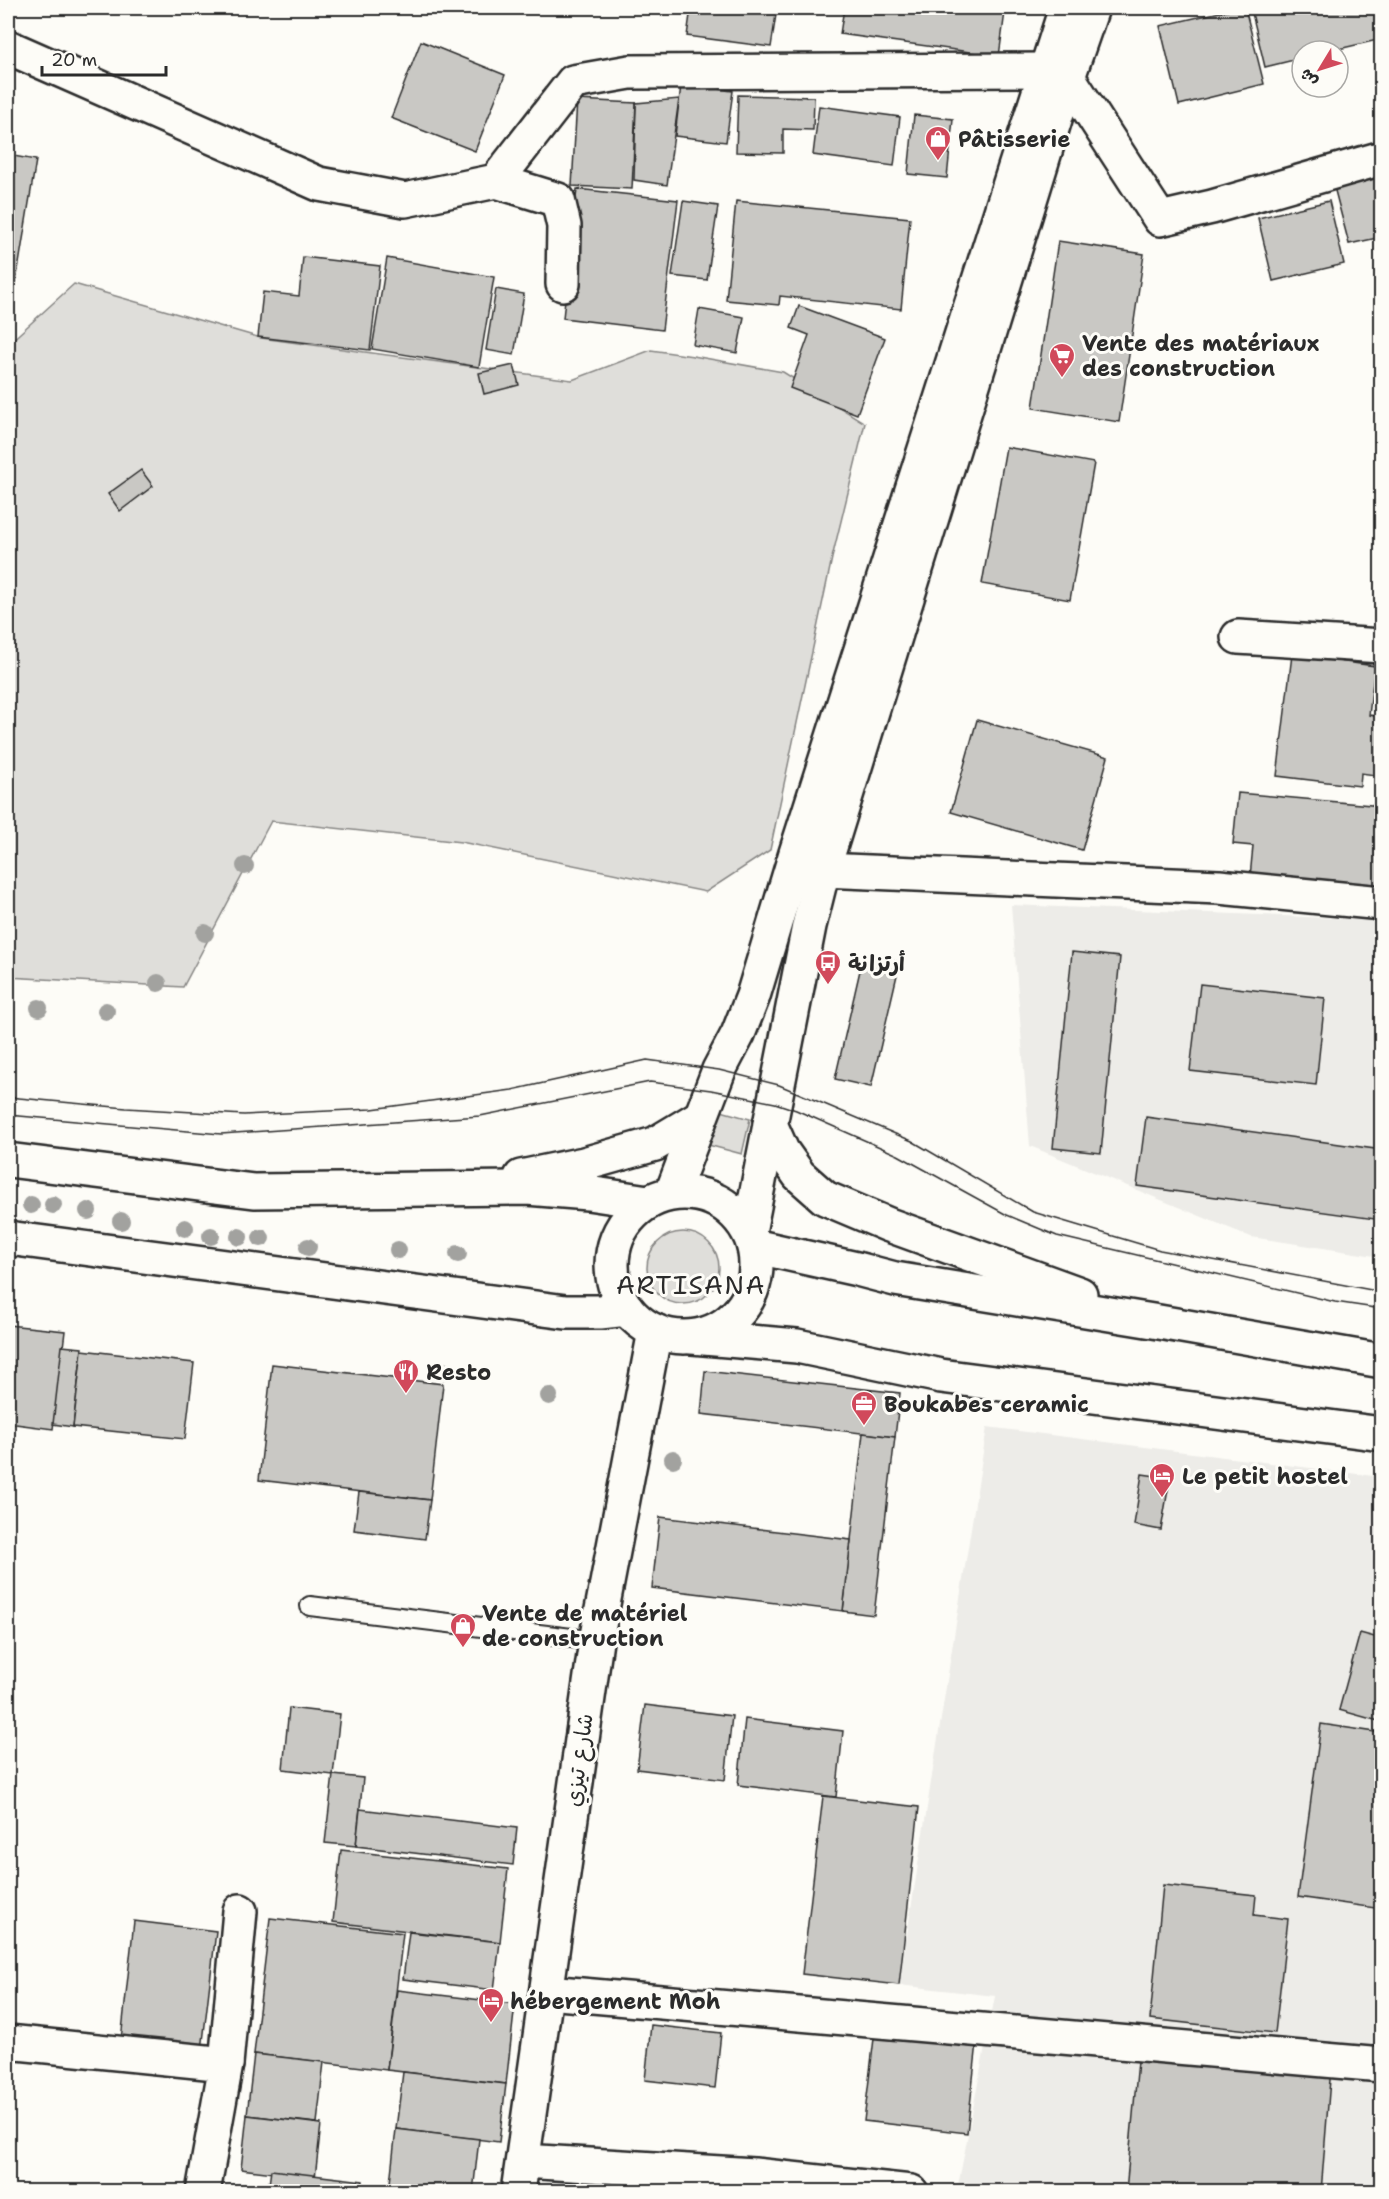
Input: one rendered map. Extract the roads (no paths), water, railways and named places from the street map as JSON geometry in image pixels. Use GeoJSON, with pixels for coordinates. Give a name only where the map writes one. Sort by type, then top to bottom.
{"type":"FeatureCollection","features":[{"type":"Feature","properties":{"kind":"main road"},"geometry":{"type":"LineString","coordinates":[[692,1337],[721,1327],[744,1306],[756,1278],[752,1239],[770,1124],[809,926],[823,870],[1057,73],[1066,8]]}},
{"type":"Feature","properties":{"kind":"main road"},"geometry":{"type":"LineString","coordinates":[[1092,8],[1057,73],[796,853],[753,996],[700,1117],[660,1197],[632,1215],[620,1231],[613,1251],[612,1271],[617,1291],[635,1318],[655,1331],[673,1336],[797,1346],[940,1376],[1382,1434]]}},
{"type":"Feature","properties":{"kind":"main road"},"geometry":{"type":"LineString","coordinates":[[8,47],[319,184],[405,200],[496,181],[558,200],[564,226],[563,284]]}},
{"type":"Feature","properties":{"kind":"main road"},"geometry":{"type":"LineString","coordinates":[[496,181],[573,82],[630,72],[1057,73]]}},
{"type":"Feature","properties":{"kind":"main road"},"geometry":{"type":"LineString","coordinates":[[1057,73],[1160,219],[1212,207],[1382,158]]}},
{"type":"Feature","properties":{"kind":"main road"},"geometry":{"type":"LineString","coordinates":[[1238,637],[1382,646]]}},
{"type":"Feature","properties":{"kind":"main road"},"geometry":{"type":"LineString","coordinates":[[823,870],[1219,887],[1382,903]]}},
{"type":"Feature","properties":{"kind":"main road"},"geometry":{"type":"LineString","coordinates":[[478,1188],[630,1152],[655,1144],[700,1117]]}},
{"type":"Feature","properties":{"kind":"main road"},"geometry":{"type":"LineString","coordinates":[[770,1124],[782,1151],[799,1175],[825,1198],[880,1222],[1159,1322]]}},
{"type":"Feature","properties":{"kind":"main road"},"geometry":{"type":"LineString","coordinates":[[8,1160],[254,1191],[550,1189],[627,1197],[660,1197],[691,1192],[709,1196],[725,1205],[739,1217],[752,1239],[895,1279],[1382,1361]]}},
{"type":"Feature","properties":{"kind":"main road"},"geometry":{"type":"LineString","coordinates":[[8,1238],[547,1310],[600,1312],[627,1309]]}},
{"type":"Feature","properties":{"kind":"main road","name":"شارع تيزي"},"geometry":{"type":"LineString","coordinates":[[520,2176],[596,1641],[655,1331]]}},
{"type":"Feature","properties":{"kind":"main road"},"geometry":{"type":"LineString","coordinates":[[203,2192],[226,2064],[240,1911]]}},
{"type":"Feature","properties":{"kind":"main road"},"geometry":{"type":"LineString","coordinates":[[547,1992],[1382,2065]]}},
{"type":"Feature","properties":{"kind":"main road"},"geometry":{"type":"LineString","coordinates":[[8,2042],[226,2064]]}},
{"type":"Feature","properties":{"kind":"main road"},"geometry":{"type":"LineString","coordinates":[[520,2176],[754,2175],[911,2192]]}},
{"type":"Feature","properties":{"kind":"lane"},"geometry":{"type":"LineString","coordinates":[[310,1606],[596,1641]]}},
{"type":"Feature","properties":{"kind":"tram line"},"geometry":{"type":"LineString","coordinates":[[8,1097],[126,1108],[244,1115],[372,1109],[512,1090],[647,1060],[719,1070],[779,1085],[912,1141],[1033,1212],[1160,1250],[1382,1292]]}},
{"type":"Feature","properties":{"kind":"tram line"},"geometry":{"type":"LineString","coordinates":[[8,1115],[221,1134],[480,1116],[650,1082],[711,1090],[775,1103],[796,1110],[898,1155],[1007,1215],[1057,1236],[1335,1302],[1382,1309]]}},
{"type":"Feature","properties":{"kind":"place","name":"Pâtisserie"},"geometry":{"type":"Point","coordinates":[938,162]}},
{"type":"Feature","properties":{"kind":"place","name":"Vente des matériaux des construction"},"geometry":{"type":"Point","coordinates":[1062,379]}},
{"type":"Feature","properties":{"kind":"place","name":"أرتزانة"},"geometry":{"type":"Point","coordinates":[828,986]}},
{"type":"Feature","properties":{"kind":"place","name":"Resto"},"geometry":{"type":"Point","coordinates":[406,1395]}},
{"type":"Feature","properties":{"kind":"place","name":"Boukabes ceramic"},"geometry":{"type":"Point","coordinates":[864,1427]}},
{"type":"Feature","properties":{"kind":"place","name":"Le petit hostel"},"geometry":{"type":"Point","coordinates":[1162,1499]}},
{"type":"Feature","properties":{"kind":"place","name":"Vente de matériel de construction"},"geometry":{"type":"Point","coordinates":[463,1649]}},
{"type":"Feature","properties":{"kind":"place","name":"hébergement Moh"},"geometry":{"type":"Point","coordinates":[491,2024]}},
{"type":"Feature","properties":{"kind":"district","name":"ARTISANA"},"geometry":{"type":"Point","coordinates":[691,1284]}}]}
